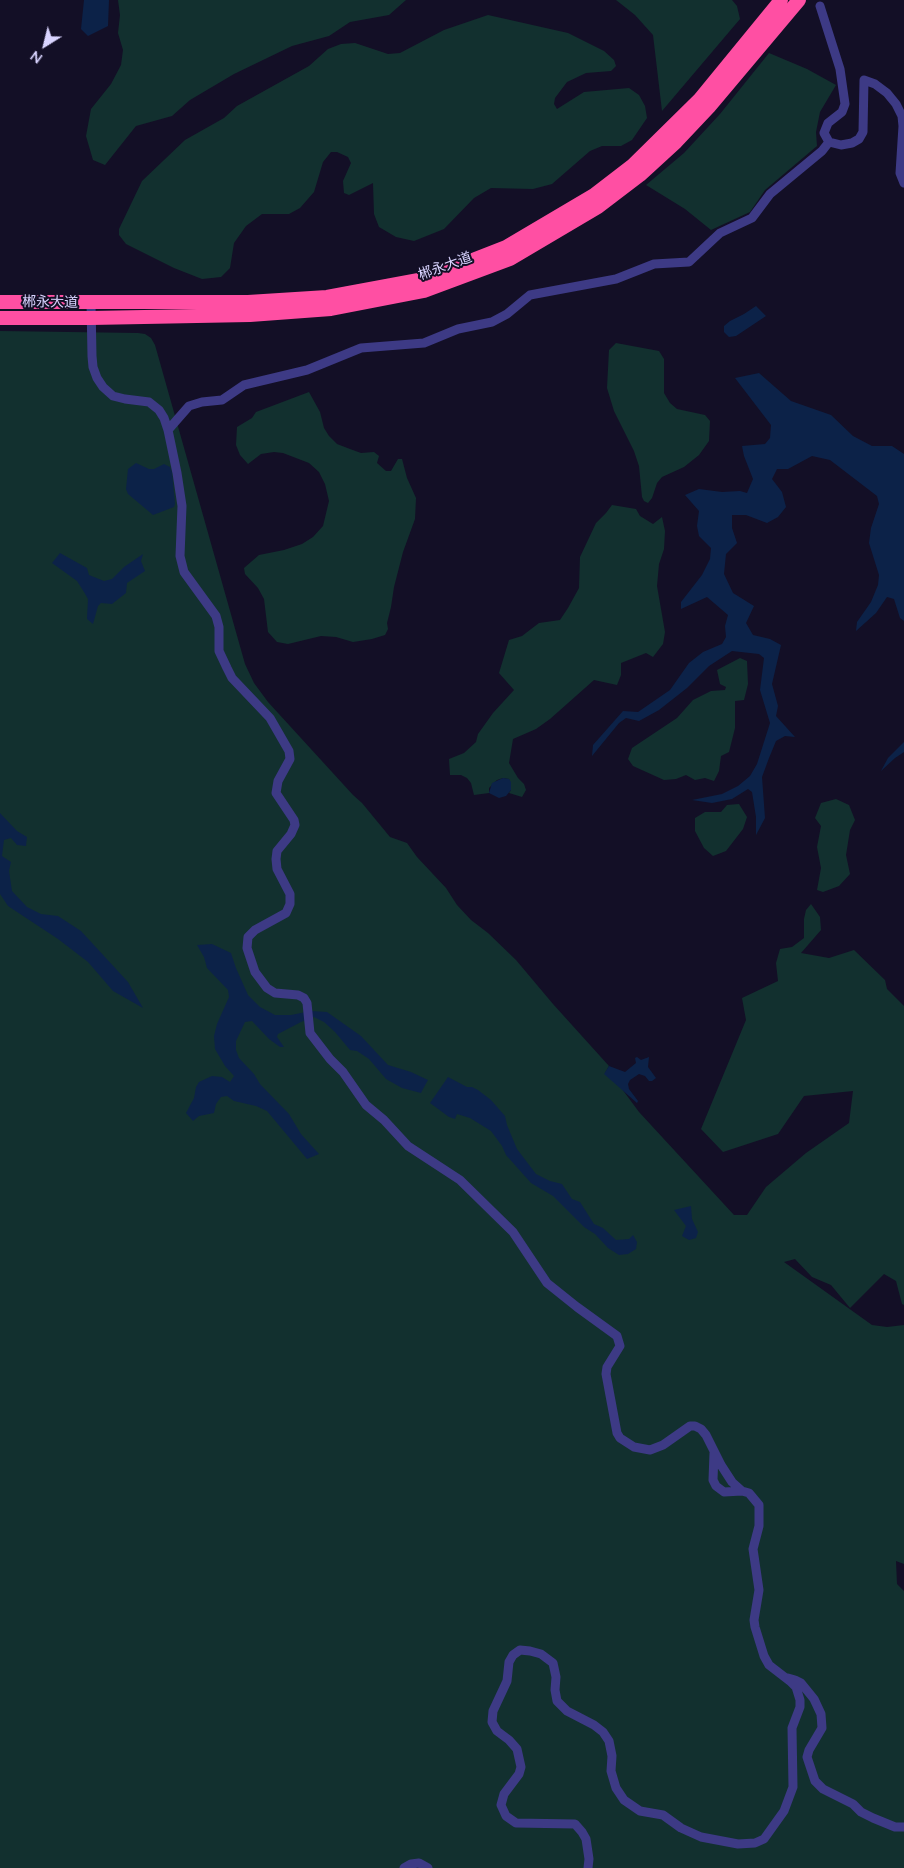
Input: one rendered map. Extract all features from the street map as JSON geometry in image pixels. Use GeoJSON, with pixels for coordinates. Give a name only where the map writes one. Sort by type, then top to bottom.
{"type":"FeatureCollection","features":[{"type":"Feature","properties":{"kind":"highway","name":"郴永大道"},"geometry":{"type":"LineString","coordinates":[[0,302],[248,302],[328,297],[424,279],[506,247],[594,195],[633,165],[700,99],[781,0]]}},
{"type":"Feature","properties":{"kind":"highway","name":"郴永大道"},"geometry":{"type":"LineString","coordinates":[[0,318],[250,315],[331,309],[424,291],[510,259],[598,207],[640,176],[709,107],[798,0]]}},
{"type":"Feature","properties":{"kind":"street"},"geometry":{"type":"LineString","coordinates":[[820,6],[840,69],[845,104],[842,112],[828,123],[824,133],[829,142],[841,145],[852,143],[859,139],[863,132],[864,80],[875,84],[896,104],[902,116],[900,173],[904,183]]}},
{"type":"Feature","properties":{"kind":"street"},"geometry":{"type":"LineString","coordinates":[[168,430],[189,406],[202,402],[222,400],[244,385],[307,370],[361,348],[424,343],[458,329],[492,322],[507,314],[530,295],[616,279],[654,264],[688,262],[720,233],[752,218],[770,194],[822,151],[829,142]]}},
{"type":"Feature","properties":{"kind":"street"},"geometry":{"type":"LineString","coordinates":[[91,302],[93,368],[100,383],[110,394],[118,398],[144,401],[154,405],[164,418],[168,430],[182,506],[180,556],[184,572],[216,616],[219,627],[219,651],[226,668],[232,678],[270,718],[288,747],[290,755],[288,764],[276,787],[279,800],[294,820],[295,825],[291,834],[278,851],[276,858],[277,869],[290,894],[290,904],[289,909],[282,916],[255,930],[248,937],[246,948],[255,972],[267,988],[275,993],[298,995],[304,998],[307,1003],[310,1033],[325,1054],[343,1072],[366,1105],[384,1120],[408,1146],[460,1180],[513,1232],[547,1283],[618,1336],[620,1346],[607,1366],[606,1374],[615,1424],[620,1438],[634,1447],[650,1450],[663,1445],[690,1426],[695,1426],[706,1435],[726,1474],[742,1490]]}},
{"type":"Feature","properties":{"kind":"street"},"geometry":{"type":"LineString","coordinates":[[588,1868],[589,1859],[586,1839],[575,1824],[516,1823],[506,1816],[501,1805],[504,1794],[520,1774],[521,1767],[517,1750],[509,1740],[497,1731],[492,1722],[493,1710],[507,1681],[509,1662],[513,1655],[520,1650],[540,1654],[552,1664],[556,1677],[555,1690],[557,1701],[566,1711],[594,1725],[603,1732],[609,1741],[613,1780],[616,1788],[624,1800],[640,1811],[663,1815],[681,1828],[701,1837],[738,1844],[755,1843],[764,1839],[779,1820],[788,1802],[792,1786],[792,1728],[800,1707],[800,1700],[796,1687],[769,1665],[764,1656],[755,1627],[754,1620],[758,1590],[753,1549],[759,1526],[759,1505],[749,1492],[742,1490],[724,1492],[716,1486],[713,1480],[714,1450]]}},
{"type":"Feature","properties":{"kind":"street"},"geometry":{"type":"LineString","coordinates":[[787,1678],[802,1683],[814,1699],[821,1714],[822,1728],[809,1750],[808,1757],[815,1781],[823,1789],[853,1804],[861,1812],[872,1818],[895,1827],[904,1827]]}},
{"type":"Feature","properties":{"kind":"street"},"geometry":{"type":"LineString","coordinates":[[404,1868],[411,1864],[419,1863],[428,1868]]}},
{"type":"Feature","properties":{"kind":"green space"},"geometry":{"type":"Polygon","coordinates":[[[118,0],[406,0],[389,15],[350,22],[329,36],[292,46],[234,74],[190,100],[172,116],[136,126],[105,165],[93,160],[86,136],[91,109],[111,84],[121,65],[123,50],[118,33],[120,15],[118,0]]]}},
{"type":"Feature","properties":{"kind":"green space"},"geometry":{"type":"Polygon","coordinates":[[[616,0],[732,0],[737,6],[740,19],[662,111],[653,35],[635,15],[616,0]]]}},
{"type":"Feature","properties":{"kind":"green space"},"geometry":{"type":"Polygon","coordinates":[[[488,15],[568,33],[604,51],[614,60],[616,66],[611,71],[586,73],[567,82],[555,98],[554,104],[557,109],[584,92],[629,88],[639,95],[645,106],[647,118],[632,140],[621,146],[602,146],[590,151],[552,184],[533,189],[491,188],[474,198],[444,229],[414,241],[396,237],[379,227],[374,214],[373,183],[349,195],[344,193],[343,181],[351,163],[348,157],[337,152],[331,152],[323,162],[314,192],[300,208],[289,214],[262,214],[246,226],[234,243],[230,268],[221,277],[202,279],[174,268],[126,244],[119,235],[119,229],[142,181],[185,140],[224,118],[237,106],[309,66],[328,49],[341,44],[355,43],[388,54],[400,53],[444,30],[488,15]]]}},
{"type":"Feature","properties":{"kind":"green space"},"geometry":{"type":"Polygon","coordinates":[[[769,53],[807,69],[836,85],[820,112],[816,132],[817,146],[765,190],[750,212],[711,230],[685,209],[646,185],[684,153],[720,114],[769,53]]]}},
{"type":"Feature","properties":{"kind":"green space"},"geometry":{"type":"Polygon","coordinates":[[[0,331],[138,333],[145,334],[151,338],[155,345],[245,664],[254,683],[268,702],[362,803],[390,837],[407,843],[417,857],[446,888],[457,905],[516,960],[609,1066],[605,1073],[622,1089],[639,1112],[734,1215],[747,1215],[766,1187],[806,1153],[849,1123],[853,1091],[804,1096],[778,1134],[723,1152],[701,1129],[746,1020],[742,998],[778,981],[776,963],[780,949],[792,947],[804,938],[804,919],[806,910],[811,904],[820,917],[821,930],[801,953],[829,958],[854,950],[885,980],[887,989],[904,1006],[904,1305],[902,1304],[896,1281],[884,1274],[850,1308],[831,1285],[812,1277],[795,1259],[784,1262],[872,1325],[887,1327],[904,1325],[904,1564],[896,1561],[897,1584],[904,1591],[904,1868],[0,1868],[0,331]]]}},
{"type":"Feature","properties":{"kind":"green space"},"geometry":{"type":"Polygon","coordinates":[[[616,343],[659,351],[664,359],[664,393],[670,403],[677,409],[705,415],[710,421],[709,441],[699,455],[684,467],[662,477],[657,483],[652,498],[648,503],[642,497],[639,466],[634,451],[614,411],[607,388],[609,350],[616,343]]]}},
{"type":"Feature","properties":{"kind":"green space"},"geometry":{"type":"Polygon","coordinates":[[[309,392],[320,412],[324,428],[337,444],[361,453],[374,452],[379,456],[377,463],[386,471],[391,471],[398,459],[402,459],[407,478],[416,498],[415,519],[403,552],[394,587],[387,623],[388,629],[385,635],[372,639],[353,642],[336,637],[321,636],[288,644],[277,642],[268,632],[264,599],[258,588],[245,574],[244,568],[259,555],[302,544],[313,537],[323,526],[329,501],[325,484],[319,472],[309,463],[283,453],[261,454],[248,464],[240,455],[236,445],[237,427],[252,418],[256,412],[309,392]]]}},
{"type":"Feature","properties":{"kind":"green space"},"geometry":{"type":"Polygon","coordinates":[[[612,505],[636,509],[640,516],[653,524],[662,517],[665,531],[664,549],[659,564],[657,586],[665,632],[663,644],[653,657],[646,653],[621,663],[621,675],[617,685],[594,680],[550,719],[536,729],[513,739],[509,763],[524,784],[526,790],[522,797],[509,793],[511,790],[509,779],[503,778],[497,780],[489,788],[489,793],[474,795],[471,783],[467,778],[461,775],[450,775],[449,759],[464,753],[476,742],[478,734],[493,713],[514,690],[499,673],[509,640],[522,636],[539,623],[560,620],[568,608],[579,588],[580,557],[596,523],[612,505]]]}},
{"type":"Feature","properties":{"kind":"green space"},"geometry":{"type":"Polygon","coordinates":[[[740,658],[747,661],[748,684],[744,700],[735,701],[735,728],[729,752],[721,756],[719,771],[714,781],[705,778],[695,780],[686,775],[676,779],[664,780],[633,766],[628,759],[632,748],[677,718],[693,700],[711,691],[725,690],[726,687],[720,684],[717,670],[740,658]]]}},
{"type":"Feature","properties":{"kind":"green space"},"geometry":{"type":"Polygon","coordinates":[[[836,799],[849,805],[855,820],[850,830],[846,855],[850,874],[839,886],[823,892],[817,890],[821,868],[817,847],[821,826],[815,818],[821,803],[836,799]]]}},
{"type":"Feature","properties":{"kind":"green space"},"geometry":{"type":"Polygon","coordinates":[[[739,804],[747,817],[743,829],[726,851],[713,856],[704,848],[695,831],[695,818],[705,812],[721,812],[727,805],[739,804]]]}},
{"type":"Feature","properties":{"kind":"water"},"geometry":{"type":"Polygon","coordinates":[[[84,0],[109,0],[108,26],[88,36],[81,29],[84,0]]]}},
{"type":"Feature","properties":{"kind":"water"},"geometry":{"type":"Polygon","coordinates":[[[756,306],[766,316],[736,336],[729,337],[724,332],[724,326],[730,321],[756,306]]]}},
{"type":"Feature","properties":{"kind":"water"},"geometry":{"type":"Polygon","coordinates":[[[759,373],[791,401],[831,415],[853,436],[872,446],[892,446],[904,454],[904,621],[900,618],[894,599],[887,597],[876,613],[856,631],[857,622],[871,602],[878,585],[879,575],[869,543],[871,528],[879,504],[877,496],[830,460],[812,456],[788,469],[777,469],[772,479],[782,492],[786,507],[778,517],[767,523],[746,515],[732,515],[732,528],[737,543],[726,554],[724,574],[733,593],[754,606],[746,623],[753,635],[770,639],[781,645],[772,684],[778,706],[776,716],[795,737],[785,736],[776,741],[769,758],[762,777],[765,818],[756,835],[756,817],[752,792],[748,789],[732,799],[712,803],[692,800],[722,794],[738,786],[750,776],[757,764],[770,723],[760,690],[764,658],[759,654],[732,651],[709,666],[687,688],[659,710],[639,721],[626,718],[619,723],[592,756],[593,745],[623,711],[638,712],[670,690],[689,663],[703,652],[722,644],[726,637],[725,626],[728,615],[707,597],[681,609],[681,602],[702,575],[710,559],[711,548],[699,536],[697,526],[699,511],[685,495],[699,489],[747,493],[753,479],[742,446],[765,444],[770,438],[771,425],[735,378],[759,373]]]}},
{"type":"Feature","properties":{"kind":"water"},"geometry":{"type":"Polygon","coordinates":[[[136,463],[149,469],[154,469],[164,464],[170,467],[174,507],[153,515],[128,494],[126,489],[128,469],[136,463]]]}},
{"type":"Feature","properties":{"kind":"water"},"geometry":{"type":"Polygon","coordinates":[[[60,553],[87,568],[89,575],[104,581],[112,579],[124,567],[143,554],[141,561],[145,571],[127,583],[126,593],[112,604],[101,603],[98,606],[93,624],[87,619],[88,599],[77,581],[52,563],[60,553]]]}},
{"type":"Feature","properties":{"kind":"water"},"geometry":{"type":"Polygon","coordinates":[[[904,742],[904,752],[881,771],[888,758],[904,742]]]}},
{"type":"Feature","properties":{"kind":"water"},"geometry":{"type":"Polygon","coordinates":[[[503,778],[509,779],[511,782],[511,790],[506,796],[499,798],[489,793],[492,783],[503,778]]]}},
{"type":"Feature","properties":{"kind":"water"},"geometry":{"type":"Polygon","coordinates":[[[0,813],[17,831],[27,837],[26,846],[17,845],[11,838],[4,840],[2,856],[11,862],[9,871],[12,891],[27,907],[41,914],[58,916],[81,931],[128,982],[143,1008],[113,991],[88,962],[58,939],[8,906],[0,894],[0,813]]]}},
{"type":"Feature","properties":{"kind":"water"},"geometry":{"type":"Polygon","coordinates":[[[212,944],[231,953],[248,995],[260,1007],[275,1015],[291,1015],[311,1011],[327,1012],[361,1036],[388,1065],[411,1072],[428,1080],[421,1093],[402,1088],[386,1079],[369,1059],[357,1051],[350,1050],[335,1032],[324,1022],[314,1017],[278,1034],[277,1037],[284,1047],[280,1047],[269,1039],[252,1021],[245,1022],[236,1041],[236,1050],[239,1058],[254,1074],[260,1084],[289,1114],[301,1134],[319,1154],[307,1159],[267,1111],[256,1106],[234,1101],[227,1096],[221,1097],[216,1104],[214,1113],[199,1116],[193,1121],[186,1113],[194,1098],[199,1082],[212,1076],[222,1077],[230,1082],[234,1076],[225,1066],[215,1049],[214,1036],[217,1024],[229,997],[228,990],[207,968],[204,957],[197,945],[212,944]]]}},
{"type":"Feature","properties":{"kind":"water"},"geometry":{"type":"Polygon","coordinates":[[[637,1057],[641,1060],[649,1057],[648,1067],[656,1078],[649,1081],[645,1076],[639,1074],[630,1080],[628,1084],[629,1089],[638,1101],[637,1103],[604,1074],[609,1066],[625,1072],[636,1063],[635,1058],[637,1057]]]}},
{"type":"Feature","properties":{"kind":"water"},"geometry":{"type":"Polygon","coordinates":[[[448,1077],[467,1087],[478,1090],[491,1100],[505,1116],[517,1149],[536,1174],[550,1181],[562,1184],[572,1199],[580,1202],[594,1224],[603,1228],[616,1240],[629,1239],[633,1235],[637,1242],[636,1249],[628,1254],[619,1255],[608,1248],[553,1196],[531,1183],[506,1155],[491,1131],[470,1118],[457,1114],[455,1119],[449,1117],[430,1103],[448,1077]]]}},
{"type":"Feature","properties":{"kind":"water"},"geometry":{"type":"Polygon","coordinates":[[[691,1206],[692,1219],[698,1232],[696,1238],[689,1240],[682,1236],[686,1226],[674,1210],[691,1206]]]}}]}
